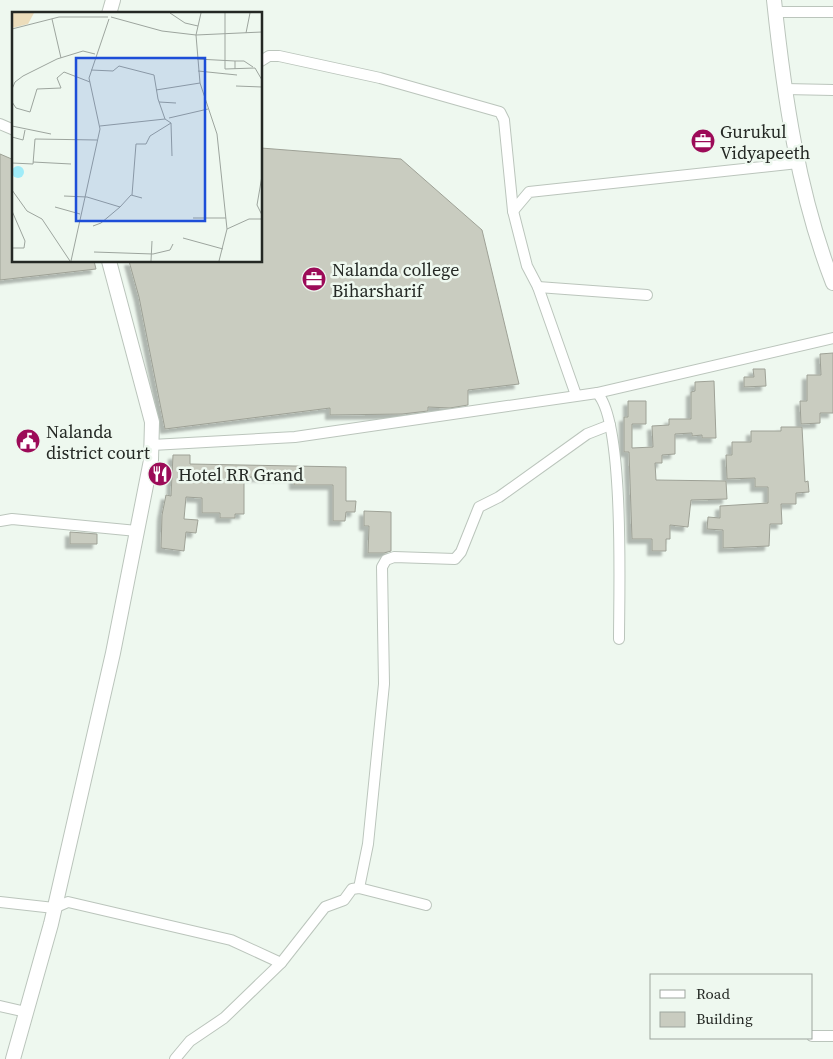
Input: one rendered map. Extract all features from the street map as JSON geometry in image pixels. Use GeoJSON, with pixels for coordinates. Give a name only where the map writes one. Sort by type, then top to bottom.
{"type":"FeatureCollection","features":[{"type":"Feature","properties":{"kind":"main road"},"geometry":{"type":"LineString","coordinates":[[775,6],[785,89],[798,163],[823,258],[833,283]]}},
{"type":"Feature","properties":{"kind":"main road"},"geometry":{"type":"LineString","coordinates":[[13,1059],[54,908],[113,653],[151,460],[152,422],[109,262]]}},
{"type":"Feature","properties":{"kind":"street"},"geometry":{"type":"LineString","coordinates":[[775,6],[833,12]]}},
{"type":"Feature","properties":{"kind":"street"},"geometry":{"type":"LineString","coordinates":[[262,60],[269,56],[279,56],[380,78],[500,112],[504,120],[513,211],[527,266],[538,287],[576,395]]}},
{"type":"Feature","properties":{"kind":"street"},"geometry":{"type":"LineString","coordinates":[[785,89],[833,90]]}},
{"type":"Feature","properties":{"kind":"street"},"geometry":{"type":"LineString","coordinates":[[0,124],[12,129]]}},
{"type":"Feature","properties":{"kind":"street"},"geometry":{"type":"LineString","coordinates":[[513,211],[529,192],[798,163]]}},
{"type":"Feature","properties":{"kind":"street"},"geometry":{"type":"LineString","coordinates":[[538,287],[647,295]]}},
{"type":"Feature","properties":{"kind":"street"},"geometry":{"type":"LineString","coordinates":[[152,445],[295,437],[597,393],[833,338]]}},
{"type":"Feature","properties":{"kind":"street"},"geometry":{"type":"LineString","coordinates":[[597,393],[603,399],[610,425],[618,493],[619,639]]}},
{"type":"Feature","properties":{"kind":"street"},"geometry":{"type":"LineString","coordinates":[[360,888],[368,844],[384,684],[382,567],[386,560],[394,557],[455,559],[461,552],[479,507],[499,497],[587,434],[610,425]]}},
{"type":"Feature","properties":{"kind":"street"},"geometry":{"type":"LineString","coordinates":[[0,521],[12,519],[138,531]]}},
{"type":"Feature","properties":{"kind":"street"},"geometry":{"type":"LineString","coordinates":[[175,1059],[190,1041],[224,1018],[281,963],[325,907],[344,900],[352,889],[360,888],[426,905]]}},
{"type":"Feature","properties":{"kind":"street"},"geometry":{"type":"LineString","coordinates":[[0,902],[54,908],[68,902],[232,940],[281,963]]}},
{"type":"Feature","properties":{"kind":"street"},"geometry":{"type":"LineString","coordinates":[[0,1006],[26,1012]]}},
{"type":"Feature","properties":{"kind":"street"},"geometry":{"type":"LineString","coordinates":[[813,1036],[833,1036]]}},
{"type":"Feature","properties":{"kind":"building","name":"Nalanda college Biharsharif"},"geometry":{"type":"Polygon","coordinates":[[[262,148],[401,159],[482,230],[519,384],[468,390],[468,405],[450,408],[428,407],[428,411],[402,414],[330,415],[330,408],[165,429],[139,297],[129,262],[262,262],[262,148]]]}},
{"type":"Feature","properties":{"kind":"building"},"geometry":{"type":"Polygon","coordinates":[[[0,154],[12,159],[12,262],[94,262],[96,269],[0,280],[0,154]]]}},
{"type":"Feature","properties":{"kind":"building"},"geometry":{"type":"Polygon","coordinates":[[[833,353],[833,413],[820,413],[820,423],[801,424],[800,401],[807,401],[807,375],[821,375],[820,354],[833,353]]]}},
{"type":"Feature","properties":{"kind":"building"},"geometry":{"type":"Polygon","coordinates":[[[753,369],[765,369],[766,386],[744,387],[744,377],[754,377],[753,369]]]}},
{"type":"Feature","properties":{"kind":"building"},"geometry":{"type":"Polygon","coordinates":[[[714,381],[716,438],[702,438],[702,435],[692,436],[692,433],[675,434],[675,454],[662,455],[662,463],[655,463],[656,480],[726,481],[727,499],[691,500],[688,527],[670,525],[670,539],[666,539],[666,551],[652,551],[652,539],[632,539],[629,452],[624,452],[624,417],[628,417],[628,401],[646,401],[646,424],[632,424],[632,448],[653,447],[652,426],[669,425],[669,419],[691,419],[691,392],[695,391],[695,382],[714,381]]]}},
{"type":"Feature","properties":{"kind":"building"},"geometry":{"type":"Polygon","coordinates":[[[781,427],[802,427],[805,482],[808,481],[809,492],[796,493],[796,504],[781,504],[782,524],[770,524],[769,546],[723,548],[723,530],[707,529],[708,517],[720,518],[720,506],[768,503],[768,487],[755,487],[755,478],[727,479],[726,455],[732,455],[732,442],[751,442],[751,431],[781,431],[781,427]]]}},
{"type":"Feature","properties":{"kind":"building"},"geometry":{"type":"Polygon","coordinates":[[[173,455],[190,455],[190,464],[346,467],[346,501],[356,501],[355,512],[346,512],[345,521],[333,521],[333,485],[294,485],[294,477],[244,477],[244,514],[235,514],[235,518],[220,518],[220,513],[202,513],[202,498],[186,497],[184,519],[198,520],[196,533],[186,532],[184,551],[161,548],[162,515],[166,495],[171,496],[173,455]]]}},
{"type":"Feature","properties":{"kind":"building"},"geometry":{"type":"Polygon","coordinates":[[[364,511],[391,512],[391,551],[368,553],[369,526],[364,526],[364,511]]]}},
{"type":"Feature","properties":{"kind":"building"},"geometry":{"type":"Polygon","coordinates":[[[70,532],[97,534],[97,544],[70,544],[70,532]]]}},
{"type":"Feature","properties":{"kind":"place","name":"Gurukul Vidyapeeth"},"geometry":{"type":"Point","coordinates":[703,141]}},
{"type":"Feature","properties":{"kind":"place","name":"Nalanda college Biharsharif"},"geometry":{"type":"Point","coordinates":[314,279]}},
{"type":"Feature","properties":{"kind":"place","name":"Nalanda district court"},"geometry":{"type":"Point","coordinates":[28,441]}},
{"type":"Feature","properties":{"kind":"place","name":"Hotel RR Grand"},"geometry":{"type":"Point","coordinates":[160,474]}}]}
